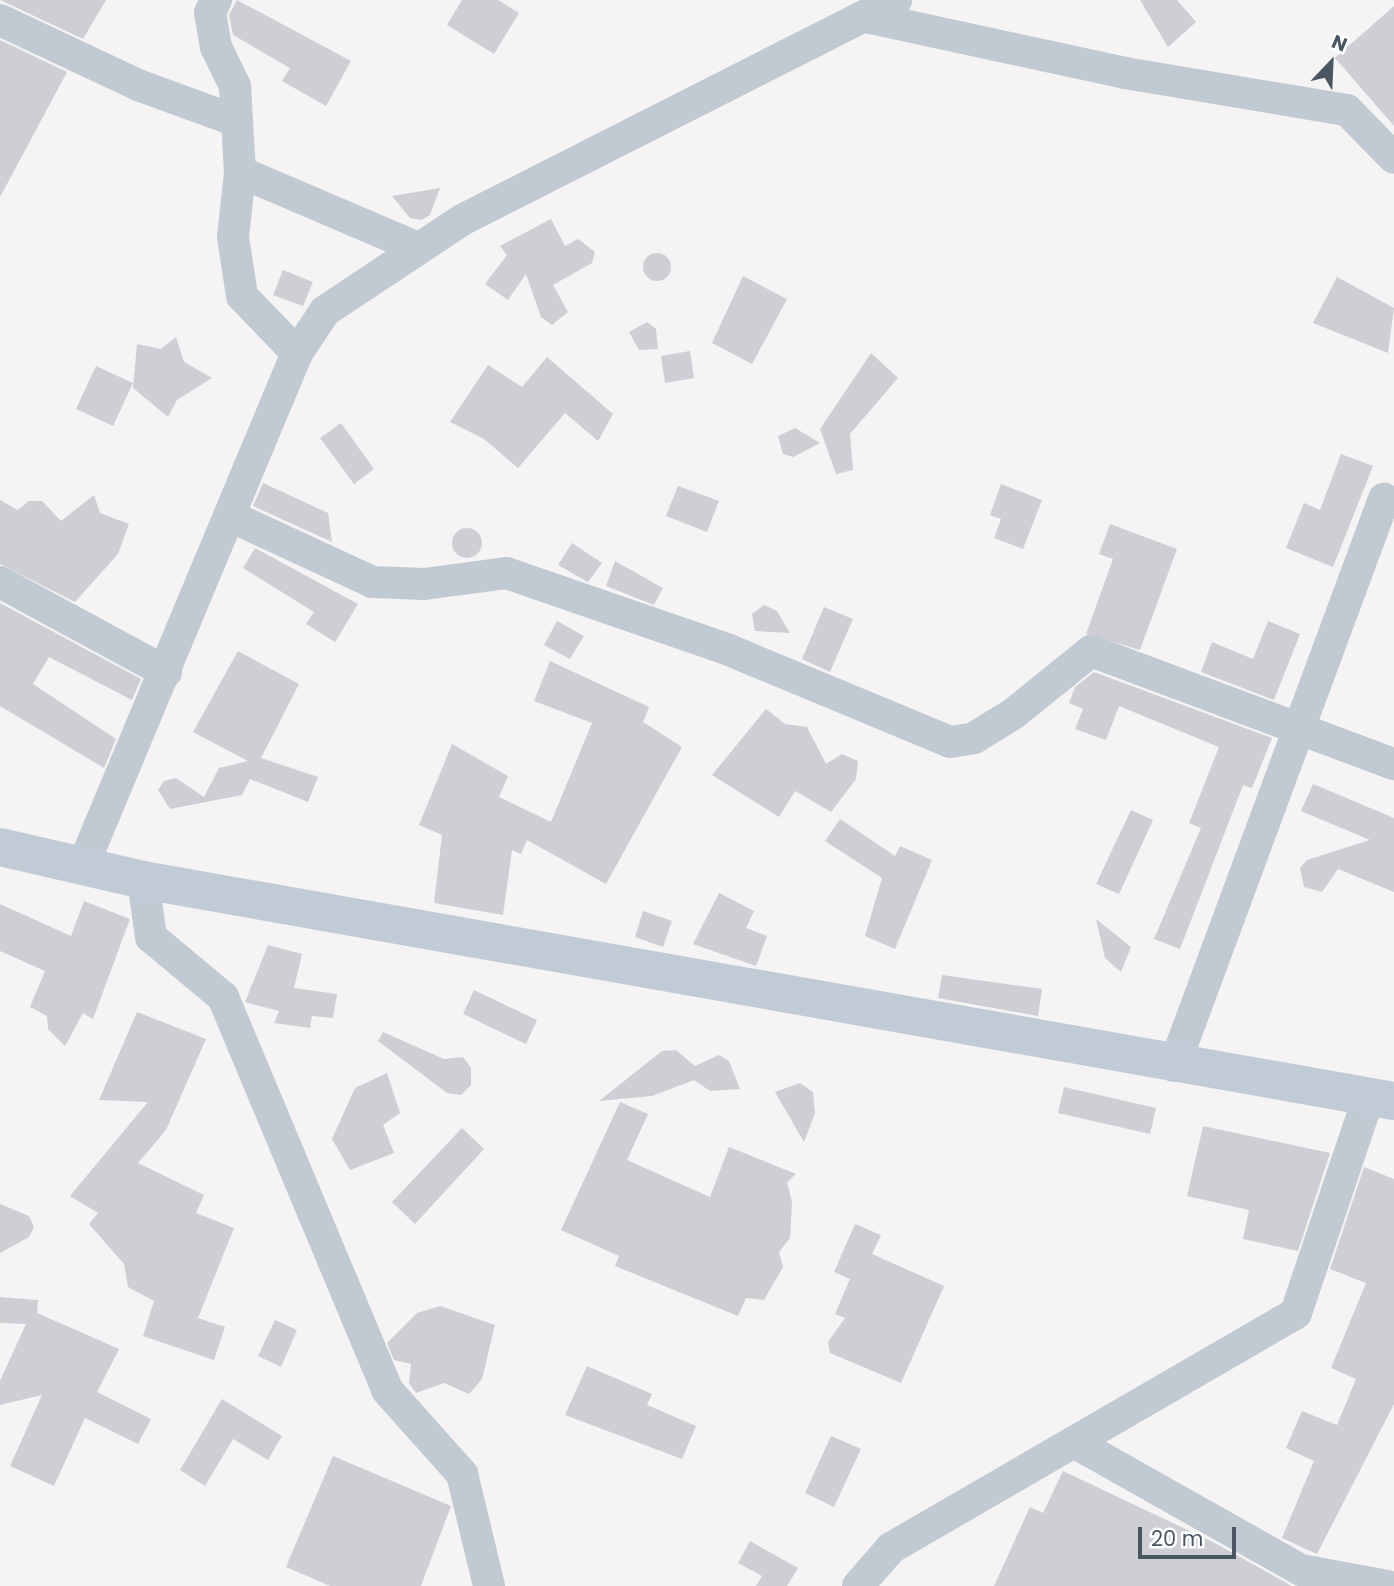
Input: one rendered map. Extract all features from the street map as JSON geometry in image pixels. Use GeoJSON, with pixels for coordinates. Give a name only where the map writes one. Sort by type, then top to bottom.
{"type":"FeatureCollection","features":[{"type":"Feature","properties":{"kind":"main road"},"geometry":{"type":"LineString","coordinates":[[0,847],[143,880],[1174,1066],[1382,1099]]}},
{"type":"Feature","properties":{"kind":"street"},"geometry":{"type":"LineString","coordinates":[[216,0],[210,13],[216,47],[235,86],[240,172],[233,237],[242,296],[298,353]]}},
{"type":"Feature","properties":{"kind":"street"},"geometry":{"type":"LineString","coordinates":[[82,868],[298,353],[325,311],[416,247],[884,9],[1125,73],[1347,110],[1394,158]]}},
{"type":"Feature","properties":{"kind":"street"},"geometry":{"type":"LineString","coordinates":[[0,20],[138,85],[237,121]]}},
{"type":"Feature","properties":{"kind":"street"},"geometry":{"type":"LineString","coordinates":[[240,172],[416,247]]}},
{"type":"Feature","properties":{"kind":"street"},"geometry":{"type":"LineString","coordinates":[[1174,1066],[1294,731],[1384,499]]}},
{"type":"Feature","properties":{"kind":"street"},"geometry":{"type":"LineString","coordinates":[[230,516],[372,582],[506,573],[729,650],[950,743],[974,738],[1013,714],[1091,651],[1294,731],[1394,764]]}},
{"type":"Feature","properties":{"kind":"street"},"geometry":{"type":"LineString","coordinates":[[0,582],[166,672]]}},
{"type":"Feature","properties":{"kind":"street"},"geometry":{"type":"LineString","coordinates":[[143,880],[151,937],[223,998],[387,1390],[462,1474],[489,1586]]}},
{"type":"Feature","properties":{"kind":"street"},"geometry":{"type":"LineString","coordinates":[[858,1586],[891,1548],[1023,1469],[1079,1445],[1296,1313],[1382,1099]]}},
{"type":"Feature","properties":{"kind":"street"},"geometry":{"type":"LineString","coordinates":[[1079,1445],[1301,1570],[1388,1586]]}},
{"type":"Feature","properties":{"kind":"building"},"geometry":{"type":"Polygon","coordinates":[[[0,0],[106,0],[83,39],[0,0]]]}},
{"type":"Feature","properties":{"kind":"building"},"geometry":{"type":"Polygon","coordinates":[[[237,0],[351,61],[326,106],[282,81],[290,68],[233,35],[229,15],[237,0]]]}},
{"type":"Feature","properties":{"kind":"building"},"geometry":{"type":"Polygon","coordinates":[[[462,0],[498,0],[519,13],[494,54],[447,25],[462,0]]]}},
{"type":"Feature","properties":{"kind":"building"},"geometry":{"type":"Polygon","coordinates":[[[1140,0],[1177,0],[1196,22],[1168,47],[1140,0]]]}},
{"type":"Feature","properties":{"kind":"building"},"geometry":{"type":"Polygon","coordinates":[[[1394,6],[1394,126],[1335,58],[1394,6]]]}},
{"type":"Feature","properties":{"kind":"building"},"geometry":{"type":"Polygon","coordinates":[[[0,40],[67,72],[0,197],[0,40]]]}},
{"type":"Feature","properties":{"kind":"building"},"geometry":{"type":"Polygon","coordinates":[[[440,188],[430,215],[421,220],[410,218],[392,196],[440,188]]]}},
{"type":"Feature","properties":{"kind":"building"},"geometry":{"type":"Polygon","coordinates":[[[551,219],[565,246],[578,239],[595,252],[592,263],[553,285],[568,312],[552,325],[541,317],[526,274],[508,300],[485,284],[507,255],[500,246],[551,219]]]}},
{"type":"Feature","properties":{"kind":"building"},"geometry":{"type":"Polygon","coordinates":[[[657,253],[667,257],[671,267],[667,277],[657,281],[647,277],[643,267],[647,257],[657,253]]]}},
{"type":"Feature","properties":{"kind":"building"},"geometry":{"type":"Polygon","coordinates":[[[283,270],[313,282],[303,306],[273,295],[283,270]]]}},
{"type":"Feature","properties":{"kind":"building"},"geometry":{"type":"Polygon","coordinates":[[[743,276],[787,299],[752,364],[712,343],[743,276]]]}},
{"type":"Feature","properties":{"kind":"building"},"geometry":{"type":"Polygon","coordinates":[[[1337,277],[1394,308],[1388,353],[1313,323],[1337,277]]]}},
{"type":"Feature","properties":{"kind":"building"},"geometry":{"type":"Polygon","coordinates":[[[647,322],[656,329],[658,349],[639,350],[629,332],[647,322]]]}},
{"type":"Feature","properties":{"kind":"building"},"geometry":{"type":"Polygon","coordinates":[[[176,337],[184,362],[212,378],[177,400],[168,417],[133,388],[137,344],[161,349],[176,337]]]}},
{"type":"Feature","properties":{"kind":"building"},"geometry":{"type":"Polygon","coordinates":[[[690,351],[694,378],[665,383],[661,356],[690,351]]]}},
{"type":"Feature","properties":{"kind":"building"},"geometry":{"type":"Polygon","coordinates":[[[871,353],[898,378],[850,434],[853,470],[836,474],[820,429],[871,353]]]}},
{"type":"Feature","properties":{"kind":"building"},"geometry":{"type":"Polygon","coordinates":[[[547,357],[613,414],[598,441],[565,413],[518,468],[484,439],[450,422],[488,365],[522,387],[547,357]]]}},
{"type":"Feature","properties":{"kind":"building"},"geometry":{"type":"Polygon","coordinates":[[[96,366],[133,383],[113,426],[76,409],[96,366]]]}},
{"type":"Feature","properties":{"kind":"building"},"geometry":{"type":"Polygon","coordinates":[[[341,423],[374,469],[354,484],[320,438],[341,423]]]}},
{"type":"Feature","properties":{"kind":"building"},"geometry":{"type":"Polygon","coordinates":[[[795,428],[820,443],[793,457],[783,454],[778,436],[795,428]]]}},
{"type":"Feature","properties":{"kind":"building"},"geometry":{"type":"Polygon","coordinates":[[[1341,454],[1373,466],[1333,567],[1286,548],[1304,503],[1320,510],[1341,454]]]}},
{"type":"Feature","properties":{"kind":"building"},"geometry":{"type":"Polygon","coordinates":[[[263,483],[328,513],[332,542],[253,506],[263,483]]]}},
{"type":"Feature","properties":{"kind":"building"},"geometry":{"type":"Polygon","coordinates":[[[1001,484],[1042,500],[1023,549],[994,538],[1001,519],[990,515],[1001,484]]]}},
{"type":"Feature","properties":{"kind":"building"},"geometry":{"type":"Polygon","coordinates":[[[678,486],[719,501],[707,532],[666,516],[678,486]]]}},
{"type":"Feature","properties":{"kind":"building"},"geometry":{"type":"Polygon","coordinates":[[[94,495],[100,513],[129,524],[118,554],[75,602],[0,564],[0,500],[18,510],[29,501],[42,501],[61,521],[94,495]]]}},
{"type":"Feature","properties":{"kind":"building"},"geometry":{"type":"Polygon","coordinates":[[[1110,524],[1177,549],[1140,650],[1086,634],[1113,559],[1099,554],[1110,524]]]}},
{"type":"Feature","properties":{"kind":"building"},"geometry":{"type":"Polygon","coordinates":[[[467,528],[473,529],[481,537],[481,549],[473,557],[467,558],[461,557],[453,549],[452,543],[453,537],[461,529],[467,528]]]}},
{"type":"Feature","properties":{"kind":"building"},"geometry":{"type":"Polygon","coordinates":[[[572,543],[602,563],[588,582],[558,565],[572,543]]]}},
{"type":"Feature","properties":{"kind":"building"},"geometry":{"type":"Polygon","coordinates":[[[255,548],[358,604],[335,642],[306,624],[314,612],[243,568],[255,548]]]}},
{"type":"Feature","properties":{"kind":"building"},"geometry":{"type":"Polygon","coordinates":[[[615,561],[663,588],[654,605],[606,586],[615,561]]]}},
{"type":"Feature","properties":{"kind":"building"},"geometry":{"type":"Polygon","coordinates":[[[0,603],[141,679],[132,700],[49,657],[33,684],[116,739],[104,768],[0,706],[0,603]]]}},
{"type":"Feature","properties":{"kind":"building"},"geometry":{"type":"Polygon","coordinates":[[[764,605],[777,611],[790,633],[755,631],[752,614],[764,605]]]}},
{"type":"Feature","properties":{"kind":"building"},"geometry":{"type":"Polygon","coordinates":[[[824,607],[853,619],[830,672],[802,659],[824,607]]]}},
{"type":"Feature","properties":{"kind":"building"},"geometry":{"type":"Polygon","coordinates":[[[557,621],[584,636],[570,659],[544,645],[557,621]]]}},
{"type":"Feature","properties":{"kind":"building"},"geometry":{"type":"Polygon","coordinates":[[[1268,621],[1300,634],[1274,700],[1201,672],[1212,642],[1253,659],[1268,621]]]}},
{"type":"Feature","properties":{"kind":"building"},"geometry":{"type":"Polygon","coordinates":[[[238,651],[299,684],[261,758],[318,777],[308,802],[250,779],[242,795],[170,809],[158,790],[164,781],[176,778],[204,797],[219,768],[248,761],[193,732],[238,651]]]}},
{"type":"Feature","properties":{"kind":"building"},"geometry":{"type":"Polygon","coordinates":[[[550,661],[649,707],[643,722],[682,747],[606,884],[527,840],[521,854],[512,850],[503,915],[434,903],[442,835],[419,825],[452,744],[508,776],[499,797],[551,822],[592,723],[534,701],[550,661]]]}},
{"type":"Feature","properties":{"kind":"building"},"geometry":{"type":"Polygon","coordinates":[[[1094,672],[1272,738],[1252,788],[1243,785],[1180,949],[1154,939],[1201,828],[1189,823],[1219,747],[1119,706],[1106,740],[1075,729],[1083,709],[1069,703],[1075,687],[1094,672]]]}},
{"type":"Feature","properties":{"kind":"building"},"geometry":{"type":"Polygon","coordinates":[[[766,709],[785,724],[807,727],[826,764],[842,754],[858,761],[856,779],[831,812],[795,791],[779,817],[712,775],[766,709]]]}},
{"type":"Feature","properties":{"kind":"building"},"geometry":{"type":"Polygon","coordinates":[[[1313,784],[1394,818],[1394,892],[1338,869],[1322,892],[1304,887],[1300,868],[1307,860],[1370,840],[1301,811],[1313,784]]]}},
{"type":"Feature","properties":{"kind":"building"},"geometry":{"type":"Polygon","coordinates":[[[1131,810],[1153,820],[1119,894],[1096,884],[1131,810]]]}},
{"type":"Feature","properties":{"kind":"building"},"geometry":{"type":"Polygon","coordinates":[[[840,819],[895,856],[900,846],[932,860],[895,949],[865,936],[882,878],[825,841],[840,819]]]}},
{"type":"Feature","properties":{"kind":"building"},"geometry":{"type":"Polygon","coordinates":[[[719,893],[754,911],[746,928],[767,936],[756,966],[693,944],[719,893]]]}},
{"type":"Feature","properties":{"kind":"building"},"geometry":{"type":"Polygon","coordinates":[[[84,901],[130,919],[93,1019],[83,1013],[65,1046],[48,1029],[47,1016],[30,1007],[45,971],[0,951],[0,904],[71,936],[84,901]]]}},
{"type":"Feature","properties":{"kind":"building"},"geometry":{"type":"Polygon","coordinates":[[[643,911],[672,921],[663,947],[635,937],[643,911]]]}},
{"type":"Feature","properties":{"kind":"building"},"geometry":{"type":"Polygon","coordinates":[[[1096,919],[1131,947],[1121,972],[1105,958],[1096,919]]]}},
{"type":"Feature","properties":{"kind":"building"},"geometry":{"type":"Polygon","coordinates":[[[268,945],[302,954],[294,988],[337,994],[333,1018],[312,1016],[310,1028],[274,1023],[279,1011],[245,1002],[268,945]]]}},
{"type":"Feature","properties":{"kind":"building"},"geometry":{"type":"Polygon","coordinates":[[[942,975],[1042,989],[1038,1016],[938,998],[942,975]]]}},
{"type":"Feature","properties":{"kind":"building"},"geometry":{"type":"Polygon","coordinates":[[[474,990],[537,1020],[526,1044],[463,1014],[474,990]]]}},
{"type":"Feature","properties":{"kind":"building"},"geometry":{"type":"Polygon","coordinates":[[[137,1012],[206,1039],[166,1130],[138,1163],[204,1195],[196,1213],[234,1228],[198,1318],[225,1327],[214,1360],[143,1336],[154,1301],[128,1287],[124,1264],[89,1224],[98,1213],[70,1196],[148,1102],[99,1100],[137,1012]]]}},
{"type":"Feature","properties":{"kind":"building"},"geometry":{"type":"Polygon","coordinates":[[[383,1032],[444,1059],[463,1057],[471,1068],[471,1085],[461,1095],[447,1093],[378,1041],[383,1032]]]}},
{"type":"Feature","properties":{"kind":"building"},"geometry":{"type":"Polygon","coordinates":[[[676,1050],[695,1066],[719,1055],[729,1061],[740,1089],[710,1091],[694,1080],[652,1096],[599,1101],[662,1051],[676,1050]]]}},
{"type":"Feature","properties":{"kind":"building"},"geometry":{"type":"Polygon","coordinates":[[[387,1073],[400,1113],[383,1125],[394,1153],[350,1170],[332,1139],[355,1088],[387,1073]]]}},
{"type":"Feature","properties":{"kind":"building"},"geometry":{"type":"Polygon","coordinates":[[[800,1083],[813,1092],[815,1113],[804,1142],[775,1092],[800,1083]]]}},
{"type":"Feature","properties":{"kind":"building"},"geometry":{"type":"Polygon","coordinates":[[[1064,1087],[1156,1108],[1150,1134],[1058,1113],[1064,1087]]]}},
{"type":"Feature","properties":{"kind":"building"},"geometry":{"type":"Polygon","coordinates":[[[620,1102],[648,1114],[627,1160],[710,1197],[729,1147],[796,1174],[787,1182],[792,1202],[790,1238],[779,1252],[783,1267],[764,1300],[746,1298],[738,1316],[615,1266],[619,1256],[561,1230],[620,1102]]]}},
{"type":"Feature","properties":{"kind":"building"},"geometry":{"type":"Polygon","coordinates":[[[1203,1126],[1330,1153],[1298,1251],[1243,1239],[1249,1210],[1187,1196],[1203,1126]]]}},
{"type":"Feature","properties":{"kind":"building"},"geometry":{"type":"Polygon","coordinates":[[[462,1128],[484,1149],[415,1224],[392,1202],[462,1128]]]}},
{"type":"Feature","properties":{"kind":"building"},"geometry":{"type":"Polygon","coordinates":[[[1364,1167],[1394,1179],[1394,1404],[1317,1554],[1282,1538],[1314,1461],[1286,1448],[1302,1411],[1337,1425],[1356,1379],[1331,1368],[1366,1283],[1330,1269],[1364,1167]]]}},
{"type":"Feature","properties":{"kind":"building"},"geometry":{"type":"Polygon","coordinates":[[[0,1204],[29,1216],[34,1227],[29,1237],[0,1253],[0,1204]]]}},
{"type":"Feature","properties":{"kind":"building"},"geometry":{"type":"Polygon","coordinates":[[[855,1224],[881,1235],[872,1254],[944,1286],[901,1383],[830,1353],[828,1342],[845,1318],[835,1314],[850,1279],[834,1272],[855,1224]]]}},
{"type":"Feature","properties":{"kind":"building"},"geometry":{"type":"Polygon","coordinates":[[[0,1297],[38,1300],[37,1313],[119,1349],[97,1392],[151,1419],[138,1444],[85,1418],[54,1486],[10,1466],[42,1395],[0,1405],[0,1381],[26,1324],[0,1323],[0,1297]]]}},
{"type":"Feature","properties":{"kind":"building"},"geometry":{"type":"Polygon","coordinates":[[[440,1306],[495,1325],[482,1379],[469,1394],[444,1383],[416,1393],[409,1383],[411,1364],[394,1360],[387,1343],[417,1313],[440,1306]]]}},
{"type":"Feature","properties":{"kind":"building"},"geometry":{"type":"Polygon","coordinates":[[[275,1320],[297,1330],[281,1367],[258,1356],[275,1320]]]}},
{"type":"Feature","properties":{"kind":"building"},"geometry":{"type":"Polygon","coordinates":[[[587,1366],[652,1394],[647,1405],[696,1426],[682,1459],[565,1415],[587,1366]]]}},
{"type":"Feature","properties":{"kind":"building"},"geometry":{"type":"Polygon","coordinates":[[[222,1399],[282,1436],[268,1460],[233,1439],[205,1486],[180,1470],[222,1399]]]}},
{"type":"Feature","properties":{"kind":"building"},"geometry":{"type":"Polygon","coordinates":[[[831,1436],[861,1449],[834,1507],[805,1493],[831,1436]]]}},
{"type":"Feature","properties":{"kind":"building"},"geometry":{"type":"Polygon","coordinates":[[[333,1456],[451,1506],[421,1586],[330,1586],[286,1567],[333,1456]]]}},
{"type":"Feature","properties":{"kind":"building"},"geometry":{"type":"Polygon","coordinates":[[[1063,1471],[1213,1542],[1292,1586],[994,1586],[1030,1507],[1043,1513],[1063,1471]]]}},
{"type":"Feature","properties":{"kind":"building"},"geometry":{"type":"Polygon","coordinates":[[[750,1541],[798,1568],[787,1586],[756,1586],[762,1576],[738,1563],[750,1541]]]}}]}
